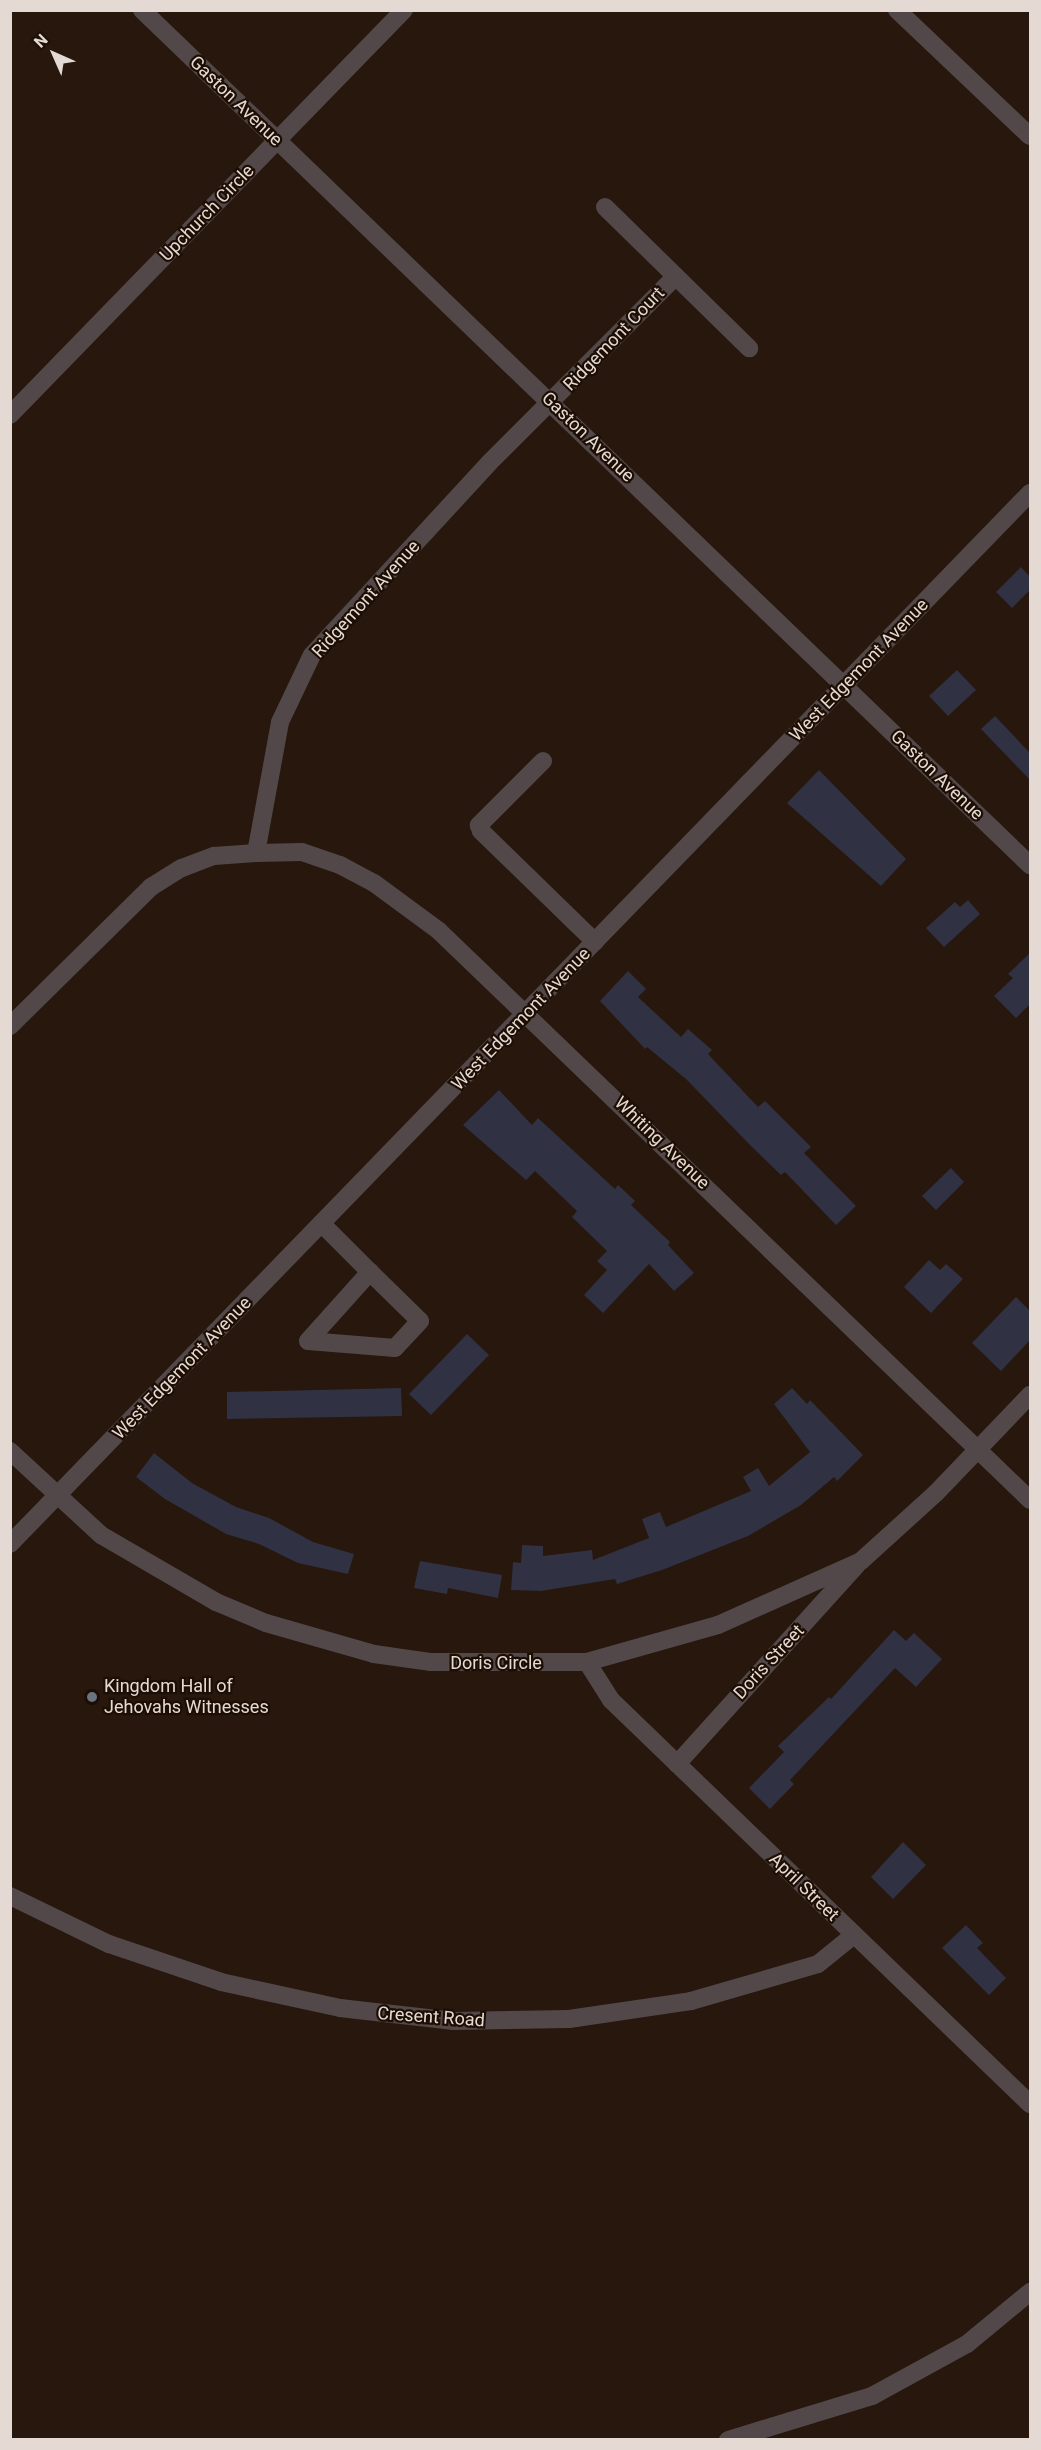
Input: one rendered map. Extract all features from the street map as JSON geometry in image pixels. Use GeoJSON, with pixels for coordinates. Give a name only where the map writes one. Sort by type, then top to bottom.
{"type":"FeatureCollection","features":[{"type":"Feature","properties":{"kind":"street","name":"Gaston Avenue"},"geometry":{"type":"LineString","coordinates":[[142,10],[552,402],[1030,865]]}},
{"type":"Feature","properties":{"kind":"street","name":"Upchurch Circle"},"geometry":{"type":"LineString","coordinates":[[10,415],[404,10]]}},
{"type":"Feature","properties":{"kind":"street"},"geometry":{"type":"LineString","coordinates":[[897,10],[1030,136]]}},
{"type":"Feature","properties":{"kind":"street"},"geometry":{"type":"LineString","coordinates":[[605,207],[749,348]]}},
{"type":"Feature","properties":{"kind":"street","name":"Ridgemont Court"},"geometry":{"type":"LineString","coordinates":[[552,402],[676,276]]}},
{"type":"Feature","properties":{"kind":"street","name":"Ridgemont Avenue"},"geometry":{"type":"LineString","coordinates":[[256,853],[280,722],[312,655],[489,464],[552,402]]}},
{"type":"Feature","properties":{"kind":"street","name":"West Edgemont Avenue"},"geometry":{"type":"LineString","coordinates":[[10,1544],[1030,493]]}},
{"type":"Feature","properties":{"kind":"street"},"geometry":{"type":"LineString","coordinates":[[543,761],[479,825],[595,942]]}},
{"type":"Feature","properties":{"kind":"street","name":"Whiting Avenue"},"geometry":{"type":"LineString","coordinates":[[256,853],[302,852],[340,865],[374,883],[439,930],[527,1012],[1030,1500]]}},
{"type":"Feature","properties":{"kind":"street"},"geometry":{"type":"LineString","coordinates":[[10,1026],[151,887],[182,868],[214,856],[256,853]]}},
{"type":"Feature","properties":{"kind":"street"},"geometry":{"type":"LineString","coordinates":[[322,1224],[420,1321],[395,1348],[308,1341],[370,1272]]}},
{"type":"Feature","properties":{"kind":"street"},"geometry":{"type":"LineString","coordinates":[[978,1450],[1030,1395]]}},
{"type":"Feature","properties":{"kind":"street","name":"Doris Circle"},"geometry":{"type":"LineString","coordinates":[[10,1450],[101,1534],[148,1565],[216,1602],[301,1635],[375,1654],[431,1662],[587,1662],[718,1625],[861,1561],[978,1450]]}},
{"type":"Feature","properties":{"kind":"street","name":"Doris Street"},"geometry":{"type":"LineString","coordinates":[[677,1764],[861,1561]]}},
{"type":"Feature","properties":{"kind":"street","name":"April Street"},"geometry":{"type":"LineString","coordinates":[[587,1662],[611,1700],[1030,2104]]}},
{"type":"Feature","properties":{"kind":"street","name":"Cresent Road"},"geometry":{"type":"LineString","coordinates":[[10,1896],[109,1944],[221,1982],[340,2008],[454,2021],[569,2019],[691,2001],[818,1964],[854,1935]]}},
{"type":"Feature","properties":{"kind":"street"},"geometry":{"type":"LineString","coordinates":[[728,2439],[872,2396],[967,2344],[1030,2292]]}},
{"type":"Feature","properties":{"kind":"building"},"geometry":{"type":"Polygon","coordinates":[[[1021,567],[1030,577],[1030,590],[1012,608],[996,592],[1021,567]]]}},
{"type":"Feature","properties":{"kind":"building"},"geometry":{"type":"Polygon","coordinates":[[[957,670],[976,690],[948,716],[929,696],[957,670]]]}},
{"type":"Feature","properties":{"kind":"building"},"geometry":{"type":"Polygon","coordinates":[[[995,716],[1030,753],[1030,780],[981,729],[995,716]]]}},
{"type":"Feature","properties":{"kind":"building"},"geometry":{"type":"Polygon","coordinates":[[[819,770],[906,859],[881,886],[787,803],[819,770]]]}},
{"type":"Feature","properties":{"kind":"building"},"geometry":{"type":"Polygon","coordinates":[[[968,900],[980,914],[944,947],[926,928],[955,902],[960,907],[968,900]]]}},
{"type":"Feature","properties":{"kind":"building"},"geometry":{"type":"Polygon","coordinates":[[[1030,953],[1030,1004],[1016,1018],[994,996],[1013,978],[1008,974],[1030,953]]]}},
{"type":"Feature","properties":{"kind":"building"},"geometry":{"type":"Polygon","coordinates":[[[628,971],[646,989],[638,997],[681,1037],[688,1029],[712,1050],[708,1054],[758,1107],[765,1101],[811,1147],[804,1153],[856,1206],[836,1225],[785,1172],[781,1175],[751,1146],[686,1079],[647,1047],[645,1049],[600,1001],[628,971]]]}},
{"type":"Feature","properties":{"kind":"building"},"geometry":{"type":"Polygon","coordinates":[[[499,1090],[532,1125],[538,1118],[615,1189],[618,1185],[635,1201],[631,1205],[670,1242],[668,1245],[694,1273],[674,1291],[649,1264],[603,1313],[584,1295],[607,1270],[597,1261],[607,1251],[572,1217],[577,1211],[535,1171],[526,1180],[463,1125],[499,1090]]]}},
{"type":"Feature","properties":{"kind":"building"},"geometry":{"type":"Polygon","coordinates":[[[951,1168],[964,1182],[936,1210],[922,1196],[951,1168]]]}},
{"type":"Feature","properties":{"kind":"building"},"geometry":{"type":"Polygon","coordinates":[[[929,1260],[940,1270],[946,1264],[963,1279],[931,1313],[904,1287],[929,1260]]]}},
{"type":"Feature","properties":{"kind":"building"},"geometry":{"type":"Polygon","coordinates":[[[1016,1297],[1030,1311],[1030,1340],[1001,1371],[972,1343],[1016,1297]]]}},
{"type":"Feature","properties":{"kind":"building"},"geometry":{"type":"Polygon","coordinates":[[[467,1334],[489,1355],[431,1415],[409,1394],[467,1334]]]}},
{"type":"Feature","properties":{"kind":"building"},"geometry":{"type":"Polygon","coordinates":[[[401,1388],[402,1416],[227,1419],[227,1392],[401,1388]]]}},
{"type":"Feature","properties":{"kind":"building"},"geometry":{"type":"Polygon","coordinates":[[[792,1388],[807,1404],[810,1400],[863,1455],[837,1481],[834,1477],[801,1505],[748,1536],[662,1570],[617,1584],[615,1579],[541,1591],[511,1590],[513,1562],[521,1563],[522,1545],[543,1546],[543,1556],[592,1550],[593,1560],[649,1538],[642,1519],[660,1512],[666,1527],[751,1491],[743,1477],[758,1468],[769,1486],[810,1452],[774,1404],[792,1388]]]}},
{"type":"Feature","properties":{"kind":"building"},"geometry":{"type":"Polygon","coordinates":[[[154,1453],[192,1483],[236,1507],[269,1518],[313,1542],[354,1554],[348,1574],[298,1563],[259,1544],[226,1534],[165,1499],[136,1477],[154,1453]]]}},
{"type":"Feature","properties":{"kind":"building"},"geometry":{"type":"Polygon","coordinates":[[[420,1561],[502,1575],[498,1598],[448,1588],[447,1594],[414,1588],[420,1561]]]}},
{"type":"Feature","properties":{"kind":"building"},"geometry":{"type":"Polygon","coordinates":[[[894,1630],[906,1641],[914,1633],[942,1659],[916,1687],[895,1668],[790,1780],[794,1784],[770,1809],[749,1788],[784,1752],[778,1746],[829,1697],[831,1699],[894,1630]]]}},
{"type":"Feature","properties":{"kind":"building"},"geometry":{"type":"Polygon","coordinates":[[[903,1842],[926,1865],[893,1899],[871,1877],[903,1842]]]}},
{"type":"Feature","properties":{"kind":"building"},"geometry":{"type":"Polygon","coordinates":[[[966,1925],[983,1943],[977,1948],[1006,1978],[989,1995],[942,1948],[966,1925]]]}},
{"type":"Feature","properties":{"kind":"place","name":"Kingdom Hall of Jehovahs Witnesses"},"geometry":{"type":"Point","coordinates":[92,1697]}}]}
